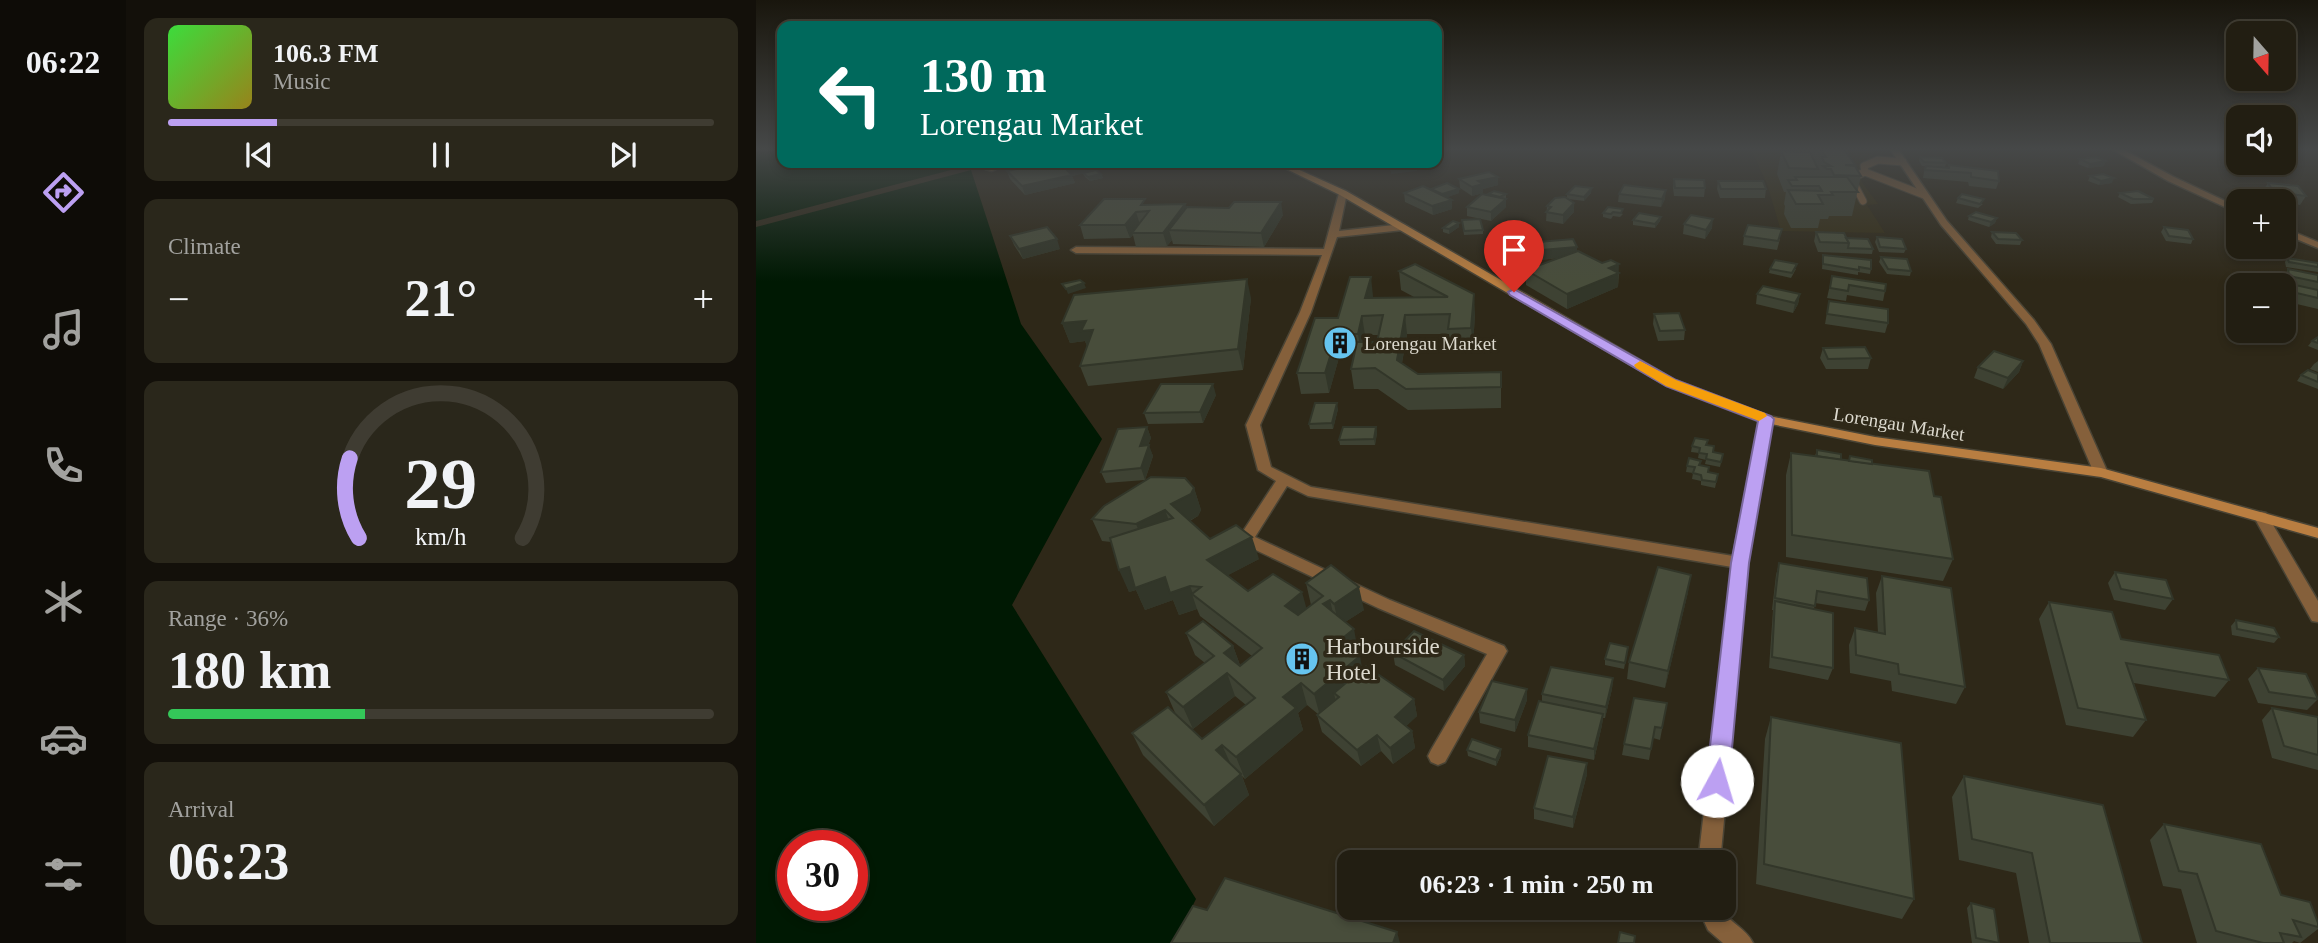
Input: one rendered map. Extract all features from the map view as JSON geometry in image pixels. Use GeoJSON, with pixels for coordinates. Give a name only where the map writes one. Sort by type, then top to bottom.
{"type":"FeatureCollection","features":[{"type":"Feature","properties":{"kind":"main road","name":"Lorengau Market"},"geometry":{"type":"LineString","coordinates":[[1343,193],[1671,383],[1766,419],[1875,441],[2101,473],[2318,533]]}},
{"type":"Feature","properties":{"kind":"street"},"geometry":{"type":"LineString","coordinates":[[1343,193],[1335,234],[1298,334],[1253,425],[1265,470],[1308,491],[1740,563]]}},
{"type":"Feature","properties":{"kind":"street"},"geometry":{"type":"LineString","coordinates":[[2201,193],[2226,204]]}},
{"type":"Feature","properties":{"kind":"street"},"geometry":{"type":"LineString","coordinates":[[1924,195],[2045,344],[2101,473]]}},
{"type":"Feature","properties":{"kind":"street"},"geometry":{"type":"LineString","coordinates":[[1335,234],[1403,227]]}},
{"type":"Feature","properties":{"kind":"street"},"geometry":{"type":"LineString","coordinates":[[2296,236],[2318,245]]}},
{"type":"Feature","properties":{"kind":"street"},"geometry":{"type":"LineString","coordinates":[[1076,250],[1327,252]]}},
{"type":"Feature","properties":{"kind":"street"},"geometry":{"type":"LineString","coordinates":[[1710,850],[1740,563],[1766,419]]}},
{"type":"Feature","properties":{"kind":"street"},"geometry":{"type":"LineString","coordinates":[[1284,479],[1246,538],[1384,604],[1498,651],[1438,756]]}},
{"type":"Feature","properties":{"kind":"street"},"geometry":{"type":"LineString","coordinates":[[2261,517],[2318,616]]}},
{"type":"Feature","properties":{"kind":"street"},"geometry":{"type":"LineString","coordinates":[[1715,920],[1741,943]]}},
{"type":"Feature","properties":{"kind":"lane"},"geometry":{"type":"LineString","coordinates":[[1859,193],[1863,201]]}},
{"type":"Feature","properties":{"kind":"lane"},"geometry":{"type":"LineString","coordinates":[[1919,193],[1924,195]]}},
{"type":"Feature","properties":{"kind":"shaded area"},"geometry":{"type":"Polygon","coordinates":[[[756,193],[978,193],[1021,324],[1102,439],[1012,605],[1196,899],[1174,943],[756,943],[756,193]]]}},
{"type":"Feature","properties":{"kind":"shaded area"},"geometry":{"type":"Polygon","coordinates":[[[1770,193],[1870,193],[1878,204],[1867,205],[1885,233],[1781,231],[1770,193]]]}},
{"type":"Feature","properties":{"kind":"pier"},"geometry":{"type":"Polygon","coordinates":[[[863,193],[884,193],[756,227],[756,221],[863,193]]]}},
{"type":"Feature","properties":{"kind":"building"},"geometry":{"type":"Polygon","coordinates":[[[1404,193],[1438,193],[1452,200],[1432,206],[1404,193]]]}},
{"type":"Feature","properties":{"kind":"building"},"geometry":{"type":"Polygon","coordinates":[[[1502,193],[1506,194],[1500,197],[1488,194],[1502,193]]]}},
{"type":"Feature","properties":{"kind":"building"},"geometry":{"type":"Polygon","coordinates":[[[1568,193],[1588,193],[1584,197],[1568,193]]]}},
{"type":"Feature","properties":{"kind":"building"},"geometry":{"type":"Polygon","coordinates":[[[1620,193],[1665,193],[1662,199],[1620,193]]]}},
{"type":"Feature","properties":{"kind":"building"},"geometry":{"type":"Polygon","coordinates":[[[1790,193],[1833,195],[1818,195],[1823,204],[1796,204],[1790,193]]]}},
{"type":"Feature","properties":{"kind":"building"},"geometry":{"type":"Polygon","coordinates":[[[2120,193],[2142,193],[2154,199],[2133,199],[2120,193]]]}},
{"type":"Feature","properties":{"kind":"building"},"geometry":{"type":"Polygon","coordinates":[[[1482,194],[1506,199],[1491,212],[1467,207],[1482,194]]]}},
{"type":"Feature","properties":{"kind":"building"},"geometry":{"type":"Polygon","coordinates":[[[1962,194],[1984,199],[1980,204],[1958,198],[1962,194]]]}},
{"type":"Feature","properties":{"kind":"building"},"geometry":{"type":"Polygon","coordinates":[[[1565,197],[1574,203],[1563,215],[1546,212],[1551,207],[1547,206],[1555,198],[1565,197]]]}},
{"type":"Feature","properties":{"kind":"building"},"geometry":{"type":"Polygon","coordinates":[[[1104,199],[1145,199],[1141,205],[1185,204],[1163,233],[1132,233],[1149,211],[1136,212],[1125,225],[1080,225],[1104,199]]]}},
{"type":"Feature","properties":{"kind":"building"},"geometry":{"type":"Polygon","coordinates":[[[1234,202],[1281,202],[1261,233],[1169,230],[1187,207],[1229,208],[1234,202]]]}},
{"type":"Feature","properties":{"kind":"building"},"geometry":{"type":"Polygon","coordinates":[[[1608,207],[1623,209],[1621,213],[1603,213],[1608,207]]]}},
{"type":"Feature","properties":{"kind":"building"},"geometry":{"type":"Polygon","coordinates":[[[1976,212],[1997,218],[1991,222],[1969,216],[1976,212]]]}},
{"type":"Feature","properties":{"kind":"building"},"geometry":{"type":"Polygon","coordinates":[[[1639,213],[1661,217],[1655,224],[1633,220],[1639,213]]]}},
{"type":"Feature","properties":{"kind":"building"},"geometry":{"type":"Polygon","coordinates":[[[1691,215],[1713,219],[1706,230],[1684,224],[1691,215]]]}},
{"type":"Feature","properties":{"kind":"building"},"geometry":{"type":"Polygon","coordinates":[[[1480,219],[1483,230],[1464,231],[1462,220],[1480,219]]]}},
{"type":"Feature","properties":{"kind":"building"},"geometry":{"type":"Polygon","coordinates":[[[1453,221],[1459,223],[1449,229],[1443,228],[1453,221]]]}},
{"type":"Feature","properties":{"kind":"building"},"geometry":{"type":"Polygon","coordinates":[[[1748,225],[1782,229],[1778,241],[1744,236],[1748,225]]]}},
{"type":"Feature","properties":{"kind":"building"},"geometry":{"type":"Polygon","coordinates":[[[1047,227],[1057,239],[1019,249],[1010,236],[1047,227]]]}},
{"type":"Feature","properties":{"kind":"building"},"geometry":{"type":"Polygon","coordinates":[[[2164,227],[2188,230],[2193,239],[2169,236],[2164,227]]]}},
{"type":"Feature","properties":{"kind":"building"},"geometry":{"type":"Polygon","coordinates":[[[1816,232],[1844,233],[1849,243],[1820,242],[1816,232]]]}},
{"type":"Feature","properties":{"kind":"building"},"geometry":{"type":"Polygon","coordinates":[[[1992,232],[2016,233],[2022,240],[1998,239],[1992,232]]]}},
{"type":"Feature","properties":{"kind":"building"},"geometry":{"type":"Polygon","coordinates":[[[1877,237],[1902,239],[1906,249],[1880,247],[1877,237]]]}},
{"type":"Feature","properties":{"kind":"building"},"geometry":{"type":"Polygon","coordinates":[[[1846,238],[1868,239],[1873,249],[1848,248],[1846,238]]]}},
{"type":"Feature","properties":{"kind":"building"},"geometry":{"type":"Polygon","coordinates":[[[1573,239],[1577,247],[1530,251],[1526,243],[1573,239]]]}},
{"type":"Feature","properties":{"kind":"building"},"geometry":{"type":"Polygon","coordinates":[[[1578,251],[1602,263],[1611,260],[1619,264],[1609,268],[1619,273],[1567,294],[1526,270],[1578,251]]]}},
{"type":"Feature","properties":{"kind":"building"},"geometry":{"type":"Polygon","coordinates":[[[1823,255],[1871,260],[1871,269],[1859,267],[1859,270],[1823,264],[1823,255]]]}},
{"type":"Feature","properties":{"kind":"building"},"geometry":{"type":"Polygon","coordinates":[[[1881,257],[1907,259],[1911,271],[1888,269],[1881,257]]]}},
{"type":"Feature","properties":{"kind":"building"},"geometry":{"type":"Polygon","coordinates":[[[2288,259],[2318,263],[2318,267],[2289,262],[2288,259]]]}},
{"type":"Feature","properties":{"kind":"building"},"geometry":{"type":"Polygon","coordinates":[[[1775,260],[1797,264],[1792,273],[1770,269],[1775,260]]]}},
{"type":"Feature","properties":{"kind":"building"},"geometry":{"type":"Polygon","coordinates":[[[1415,264],[1474,294],[1471,328],[1448,329],[1450,314],[1405,315],[1397,360],[1418,374],[1501,372],[1501,387],[1406,389],[1375,368],[1351,369],[1357,342],[1377,342],[1383,315],[1362,316],[1358,334],[1337,334],[1325,373],[1297,373],[1315,318],[1338,318],[1350,277],[1371,277],[1365,298],[1448,297],[1399,271],[1415,264]]]}},
{"type":"Feature","properties":{"kind":"building"},"geometry":{"type":"Polygon","coordinates":[[[2288,269],[2318,275],[2318,282],[2296,277],[2296,273],[2289,273],[2288,269]]]}},
{"type":"Feature","properties":{"kind":"building"},"geometry":{"type":"Polygon","coordinates":[[[1832,276],[1886,284],[1885,291],[1849,285],[1848,291],[1830,288],[1832,276]]]}},
{"type":"Feature","properties":{"kind":"building"},"geometry":{"type":"Polygon","coordinates":[[[1247,279],[1238,349],[1080,366],[1093,330],[1081,331],[1086,321],[1062,323],[1074,295],[1247,279]]]}},
{"type":"Feature","properties":{"kind":"building"},"geometry":{"type":"Polygon","coordinates":[[[1080,280],[1084,283],[1066,289],[1062,284],[1080,280]]]}},
{"type":"Feature","properties":{"kind":"building"},"geometry":{"type":"Polygon","coordinates":[[[2296,285],[2318,290],[2318,298],[2296,293],[2296,285]]]}},
{"type":"Feature","properties":{"kind":"building"},"geometry":{"type":"Polygon","coordinates":[[[1763,286],[1800,294],[1795,303],[1757,294],[1763,286]]]}},
{"type":"Feature","properties":{"kind":"building"},"geometry":{"type":"Polygon","coordinates":[[[1829,301],[1888,309],[1888,323],[1827,314],[1829,301]]]}},
{"type":"Feature","properties":{"kind":"building"},"geometry":{"type":"Polygon","coordinates":[[[1679,313],[1685,330],[1660,331],[1654,314],[1679,313]]]}},
{"type":"Feature","properties":{"kind":"building"},"geometry":{"type":"Polygon","coordinates":[[[1865,347],[1871,358],[1828,359],[1823,348],[1865,347]]]}},
{"type":"Feature","properties":{"kind":"building"},"geometry":{"type":"Polygon","coordinates":[[[1994,351],[2023,361],[2008,378],[1978,367],[1994,351]]]}},
{"type":"Feature","properties":{"kind":"building"},"geometry":{"type":"Polygon","coordinates":[[[2308,370],[2318,374],[2318,382],[2301,375],[2308,370]]]}},
{"type":"Feature","properties":{"kind":"building"},"geometry":{"type":"Polygon","coordinates":[[[1161,384],[1213,384],[1200,412],[1144,413],[1161,384]]]}},
{"type":"Feature","properties":{"kind":"building"},"geometry":{"type":"Polygon","coordinates":[[[1315,403],[1337,403],[1332,423],[1309,424],[1315,403]]]}},
{"type":"Feature","properties":{"kind":"building"},"geometry":{"type":"Polygon","coordinates":[[[1147,427],[1140,446],[1149,445],[1141,468],[1101,472],[1118,429],[1147,427]]]}},
{"type":"Feature","properties":{"kind":"building"},"geometry":{"type":"Polygon","coordinates":[[[1343,427],[1376,427],[1374,439],[1339,440],[1343,427]]]}},
{"type":"Feature","properties":{"kind":"building"},"geometry":{"type":"Polygon","coordinates":[[[1695,438],[1708,440],[1706,445],[1714,446],[1713,452],[1723,454],[1721,462],[1706,459],[1707,454],[1699,453],[1700,448],[1692,446],[1695,438]]]}},
{"type":"Feature","properties":{"kind":"building"},"geometry":{"type":"Polygon","coordinates":[[[1817,450],[1841,454],[1841,460],[1817,456],[1817,450]]]}},
{"type":"Feature","properties":{"kind":"building"},"geometry":{"type":"Polygon","coordinates":[[[1791,453],[1929,471],[1934,496],[1941,497],[1953,559],[1792,535],[1791,453]]]}},
{"type":"Feature","properties":{"kind":"building"},"geometry":{"type":"Polygon","coordinates":[[[1850,456],[1872,460],[1872,464],[1849,461],[1850,456]]]}},
{"type":"Feature","properties":{"kind":"building"},"geometry":{"type":"Polygon","coordinates":[[[1689,458],[1701,461],[1699,465],[1709,467],[1708,472],[1718,474],[1716,482],[1702,480],[1701,475],[1693,473],[1695,467],[1687,466],[1689,458]]]}},
{"type":"Feature","properties":{"kind":"building","name":"Harbourside Hotel"},"geometry":{"type":"Polygon","coordinates":[[[1151,477],[1185,478],[1194,488],[1191,494],[1171,504],[1210,539],[1236,525],[1252,537],[1207,560],[1248,591],[1273,574],[1302,592],[1285,606],[1298,615],[1323,596],[1306,583],[1331,565],[1359,587],[1334,604],[1330,600],[1323,604],[1354,629],[1339,641],[1360,656],[1314,694],[1301,683],[1283,697],[1296,708],[1236,757],[1222,745],[1216,750],[1241,774],[1204,805],[1132,733],[1168,707],[1202,739],[1255,698],[1227,673],[1183,707],[1166,692],[1214,656],[1186,633],[1203,621],[1233,646],[1224,653],[1240,666],[1262,648],[1192,594],[1201,587],[1190,586],[1170,593],[1165,577],[1135,588],[1129,567],[1119,570],[1110,538],[1173,518],[1165,510],[1136,524],[1092,519],[1104,506],[1151,477]]]}},
{"type":"Feature","properties":{"kind":"building"},"geometry":{"type":"Polygon","coordinates":[[[1779,563],[1867,578],[1869,600],[1817,591],[1815,606],[1775,598],[1779,563]]]}},
{"type":"Feature","properties":{"kind":"building"},"geometry":{"type":"Polygon","coordinates":[[[1658,567],[1691,575],[1668,671],[1629,662],[1658,567]]]}},
{"type":"Feature","properties":{"kind":"building"},"geometry":{"type":"Polygon","coordinates":[[[2115,572],[2166,580],[2173,599],[2121,589],[2115,572]]]}},
{"type":"Feature","properties":{"kind":"building"},"geometry":{"type":"Polygon","coordinates":[[[1882,576],[1951,588],[1965,687],[1899,674],[1898,664],[1856,655],[1855,628],[1885,634],[1882,576]]]}},
{"type":"Feature","properties":{"kind":"building"},"geometry":{"type":"Polygon","coordinates":[[[1775,601],[1833,613],[1833,668],[1772,657],[1775,601]]]}},
{"type":"Feature","properties":{"kind":"building"},"geometry":{"type":"Polygon","coordinates":[[[2049,602],[2112,612],[2121,639],[2219,655],[2229,680],[2126,663],[2146,720],[2078,708],[2049,602]]]}},
{"type":"Feature","properties":{"kind":"building"},"geometry":{"type":"Polygon","coordinates":[[[2236,620],[2274,628],[2279,637],[2237,629],[2236,620]]]}},
{"type":"Feature","properties":{"kind":"building"},"geometry":{"type":"Polygon","coordinates":[[[1414,631],[1464,655],[1443,680],[1393,653],[1414,631]]]}},
{"type":"Feature","properties":{"kind":"building"},"geometry":{"type":"Polygon","coordinates":[[[1610,643],[1628,647],[1625,663],[1605,659],[1610,643]]]}},
{"type":"Feature","properties":{"kind":"building"},"geometry":{"type":"Polygon","coordinates":[[[1366,666],[1414,699],[1395,717],[1412,731],[1390,748],[1377,735],[1357,750],[1317,715],[1339,697],[1334,693],[1366,666]]]}},
{"type":"Feature","properties":{"kind":"building"},"geometry":{"type":"Polygon","coordinates":[[[1551,667],[1613,678],[1606,707],[1542,694],[1551,667]]]}},
{"type":"Feature","properties":{"kind":"building"},"geometry":{"type":"Polygon","coordinates":[[[2258,668],[2306,674],[2318,699],[2269,692],[2258,668]]]}},
{"type":"Feature","properties":{"kind":"building"},"geometry":{"type":"Polygon","coordinates":[[[1492,681],[1527,689],[1515,720],[1479,712],[1492,681]]]}},
{"type":"Feature","properties":{"kind":"building"},"geometry":{"type":"Polygon","coordinates":[[[1634,698],[1667,703],[1662,728],[1655,727],[1651,749],[1624,744],[1634,698]]]}},
{"type":"Feature","properties":{"kind":"building"},"geometry":{"type":"Polygon","coordinates":[[[1539,701],[1603,714],[1594,749],[1528,735],[1539,701]]]}},
{"type":"Feature","properties":{"kind":"building"},"geometry":{"type":"Polygon","coordinates":[[[2272,708],[2318,717],[2318,755],[2284,746],[2272,708]]]}},
{"type":"Feature","properties":{"kind":"building"},"geometry":{"type":"Polygon","coordinates":[[[1771,717],[1901,743],[1914,899],[1764,864],[1771,717]]]}},
{"type":"Feature","properties":{"kind":"building"},"geometry":{"type":"Polygon","coordinates":[[[1472,739],[1501,749],[1496,760],[1467,750],[1472,739]]]}},
{"type":"Feature","properties":{"kind":"building"},"geometry":{"type":"Polygon","coordinates":[[[1548,756],[1587,763],[1573,817],[1534,808],[1548,756]]]}},
{"type":"Feature","properties":{"kind":"building"},"geometry":{"type":"Polygon","coordinates":[[[1964,776],[2103,805],[2142,943],[2050,943],[2032,853],[1972,839],[1964,776]]]}},
{"type":"Feature","properties":{"kind":"building"},"geometry":{"type":"Polygon","coordinates":[[[2164,824],[2261,844],[2281,895],[2310,902],[2318,927],[2293,920],[2301,937],[2280,933],[2284,943],[2263,943],[2216,931],[2197,874],[2179,871],[2164,824]]]}},
{"type":"Feature","properties":{"kind":"building"},"geometry":{"type":"Polygon","coordinates":[[[1225,878],[1337,913],[1337,920],[1359,920],[1397,932],[1393,943],[1171,943],[1193,906],[1207,910],[1225,878]]]}},
{"type":"Feature","properties":{"kind":"building"},"geometry":{"type":"Polygon","coordinates":[[[1971,903],[1994,909],[1999,943],[1976,938],[1971,903]]]}},
{"type":"Feature","properties":{"kind":"building"},"geometry":{"type":"Polygon","coordinates":[[[1620,932],[1635,936],[1634,943],[1618,943],[1620,932]]]}},
{"type":"Feature","properties":{"kind":"slow traffic"},"geometry":{"type":"LineString","coordinates":[[1640,365],[1671,383],[1759,416]]}},
{"type":"Feature","properties":{"kind":"place","name":"Lorengau Market"},"geometry":{"type":"Point","coordinates":[1340,343]}},
{"type":"Feature","properties":{"kind":"place","name":"Harbourside Hotel"},"geometry":{"type":"Point","coordinates":[1302,659]}},
{"type":"Feature","properties":{"kind":"route"},"geometry":{"type":"LineString","coordinates":[[1514,292],[1671,383],[1766,419],[1740,563],[1717,781]]}}]}
